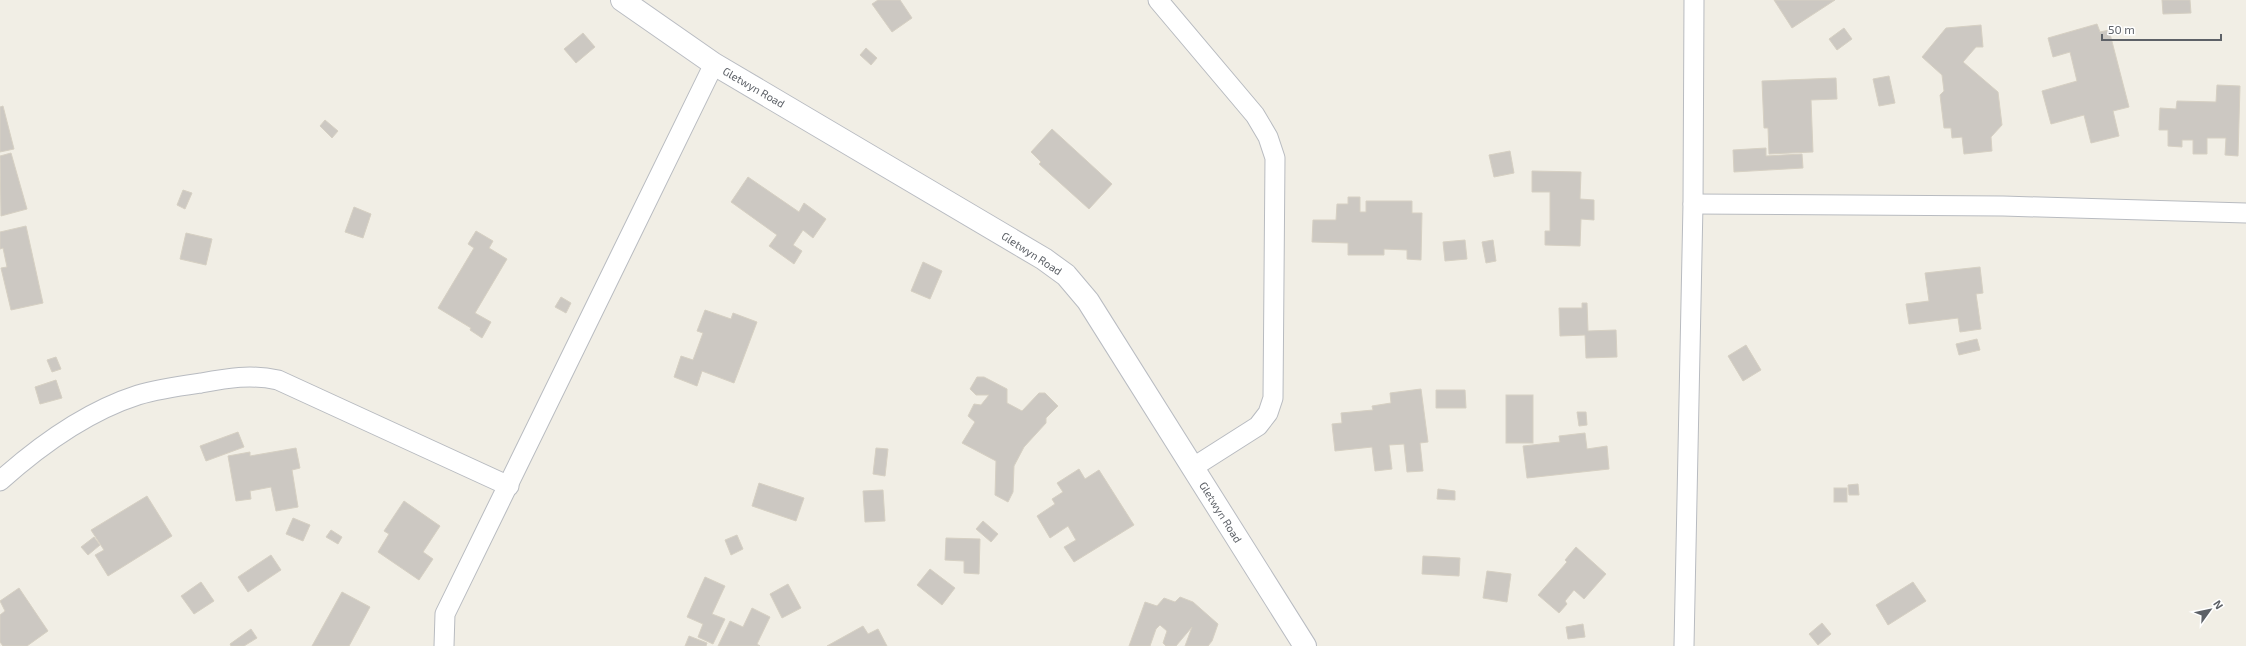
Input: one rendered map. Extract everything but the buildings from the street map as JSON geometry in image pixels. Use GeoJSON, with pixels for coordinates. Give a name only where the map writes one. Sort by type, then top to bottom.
{"type":"FeatureCollection","features":[{"type":"Feature","properties":{"kind":"street","name":"Gletwyn Road"},"geometry":{"type":"LineString","coordinates":[[622,0],[714,64],[1044,259],[1066,275],[1088,301],[1305,646]]}},
{"type":"Feature","properties":{"kind":"street"},"geometry":{"type":"LineString","coordinates":[[1158,0],[1255,115],[1268,137],[1274,158],[1273,398],[1268,413],[1258,426],[1192,468]]}},
{"type":"Feature","properties":{"kind":"street"},"geometry":{"type":"LineString","coordinates":[[1684,646],[1693,204],[1694,0]]}},
{"type":"Feature","properties":{"kind":"street"},"geometry":{"type":"LineString","coordinates":[[444,646],[445,614],[509,486],[714,64]]}},
{"type":"Feature","properties":{"kind":"street"},"geometry":{"type":"LineString","coordinates":[[1693,204],[2003,206],[2246,213]]}},
{"type":"Feature","properties":{"kind":"street"},"geometry":{"type":"LineString","coordinates":[[0,481],[17,466],[62,434],[107,407],[138,395],[162,389],[241,376],[259,376],[278,380],[509,486]]}}]}
